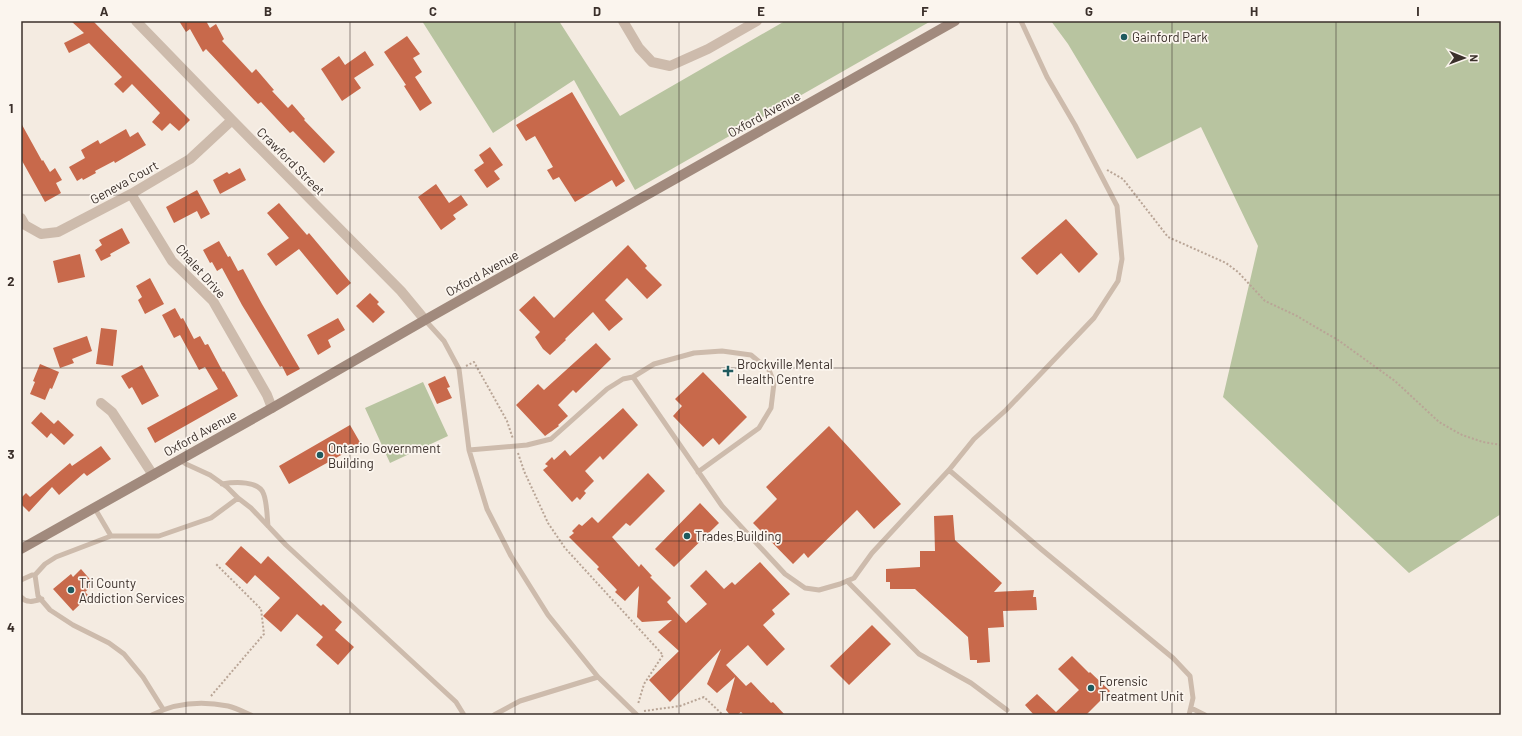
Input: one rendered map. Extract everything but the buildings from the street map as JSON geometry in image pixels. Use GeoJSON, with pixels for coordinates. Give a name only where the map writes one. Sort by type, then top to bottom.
{"type":"FeatureCollection","features":[{"type":"Feature","properties":{"kind":"street","name":"Crawford Street"},"geometry":{"type":"LineString","coordinates":[[136,21],[401,290],[425,320]]}},
{"type":"Feature","properties":{"kind":"street"},"geometry":{"type":"LineString","coordinates":[[623,21],[639,48],[652,62],[670,66],[708,49],[757,21]]}},
{"type":"Feature","properties":{"kind":"street","name":"Oxford Avenue"},"geometry":{"type":"LineString","coordinates":[[21,549],[955,21]]}},
{"type":"Feature","properties":{"kind":"street","name":"Geneva Court"},"geometry":{"type":"LineString","coordinates":[[21,218],[25,225],[41,234],[58,232],[131,194],[190,159],[232,120]]}},
{"type":"Feature","properties":{"kind":"street","name":"Chalet Drive"},"geometry":{"type":"LineString","coordinates":[[131,194],[172,262],[213,301],[267,395],[272,408]]}},
{"type":"Feature","properties":{"kind":"street"},"geometry":{"type":"LineString","coordinates":[[101,403],[112,412],[153,475]]}},
{"type":"Feature","properties":{"kind":"lane"},"geometry":{"type":"LineString","coordinates":[[633,377],[722,506],[785,574],[805,588],[819,590],[854,578],[872,553],[949,470],[974,439],[1006,410],[1094,318],[1118,281],[1122,259],[1116,206],[1075,125],[1047,77],[1021,21]]}},
{"type":"Feature","properties":{"kind":"lane"},"geometry":{"type":"LineString","coordinates":[[425,320],[444,341],[459,369],[469,450],[487,509],[511,556],[548,615],[598,677],[636,714]]}},
{"type":"Feature","properties":{"kind":"lane"},"geometry":{"type":"LineString","coordinates":[[469,450],[527,445],[552,439],[607,389],[623,379],[633,377],[654,364],[694,353],[722,351],[751,355],[769,370],[774,382],[771,408],[760,428],[698,472]]}},
{"type":"Feature","properties":{"kind":"lane"},"geometry":{"type":"LineString","coordinates":[[180,460],[210,475],[251,508],[286,545],[456,702],[464,715]]}},
{"type":"Feature","properties":{"kind":"lane"},"geometry":{"type":"LineString","coordinates":[[949,470],[1047,554],[1173,658],[1190,676],[1193,698],[1189,715]]}},
{"type":"Feature","properties":{"kind":"lane"},"geometry":{"type":"LineString","coordinates":[[222,484],[234,482],[246,483],[258,486],[262,489],[268,526]]}},
{"type":"Feature","properties":{"kind":"lane"},"geometry":{"type":"LineString","coordinates":[[21,580],[35,575],[45,564],[56,557],[111,536],[159,536],[212,518],[238,498]]}},
{"type":"Feature","properties":{"kind":"lane"},"geometry":{"type":"LineString","coordinates":[[94,508],[111,536]]}},
{"type":"Feature","properties":{"kind":"lane"},"geometry":{"type":"LineString","coordinates":[[35,575],[38,596],[50,610],[72,625],[109,643],[124,654],[143,677],[162,710]]}},
{"type":"Feature","properties":{"kind":"lane"},"geometry":{"type":"LineString","coordinates":[[847,581],[919,654],[971,683],[1006,710]]}},
{"type":"Feature","properties":{"kind":"lane"},"geometry":{"type":"LineString","coordinates":[[21,597],[24,601],[29,602],[42,599]]}},
{"type":"Feature","properties":{"kind":"lane"},"geometry":{"type":"LineString","coordinates":[[494,715],[520,701],[598,677]]}},
{"type":"Feature","properties":{"kind":"lane"},"geometry":{"type":"LineString","coordinates":[[152,715],[162,710],[194,703],[228,706],[251,715]]}},
{"type":"Feature","properties":{"kind":"lane"},"geometry":{"type":"LineString","coordinates":[[1191,708],[1205,715]]}},
{"type":"Feature","properties":{"kind":"path"},"geometry":{"type":"LineString","coordinates":[[1098,171],[1108,170],[1123,178],[1168,236],[1226,263],[1238,272],[1265,301],[1295,315],[1338,340],[1395,381],[1440,422],[1462,435],[1483,442],[1501,445]]}},
{"type":"Feature","properties":{"kind":"path"},"geometry":{"type":"LineString","coordinates":[[459,369],[474,362],[507,421],[524,471],[548,522],[564,548],[662,655],[644,684],[636,714]]}},
{"type":"Feature","properties":{"kind":"path"},"geometry":{"type":"LineString","coordinates":[[204,704],[264,634],[261,609],[214,563]]}},
{"type":"Feature","properties":{"kind":"path"},"geometry":{"type":"LineString","coordinates":[[636,714],[652,709],[680,706],[704,697],[723,715]]}},
{"type":"Feature","properties":{"kind":"green space"},"geometry":{"type":"Polygon","coordinates":[[[422,21],[559,21],[620,116],[785,21],[931,21],[635,190],[574,80],[493,133],[422,21]]]}},
{"type":"Feature","properties":{"kind":"green space"},"geometry":{"type":"Polygon","coordinates":[[[1051,21],[1501,21],[1501,514],[1409,573],[1223,397],[1258,246],[1201,127],[1137,159],[1068,44],[1051,21]]]}},
{"type":"Feature","properties":{"kind":"green space"},"geometry":{"type":"Polygon","coordinates":[[[423,382],[448,436],[390,463],[365,408],[423,382]]]}},
{"type":"Feature","properties":{"kind":"place","name":"Gainford Park"},"geometry":{"type":"Point","coordinates":[1124,37]}},
{"type":"Feature","properties":{"kind":"place","name":"Brockville Mental Health Centre"},"geometry":{"type":"Point","coordinates":[728,371]}},
{"type":"Feature","properties":{"kind":"place","name":"Ontario Government Building"},"geometry":{"type":"Point","coordinates":[320,455]}},
{"type":"Feature","properties":{"kind":"place","name":"Trades Building"},"geometry":{"type":"Point","coordinates":[687,536]}},
{"type":"Feature","properties":{"kind":"place","name":"Tri County Addiction Services"},"geometry":{"type":"Point","coordinates":[71,590]}},
{"type":"Feature","properties":{"kind":"place","name":"Forensic Treatment Unit"},"geometry":{"type":"Point","coordinates":[1091,688]}}]}
